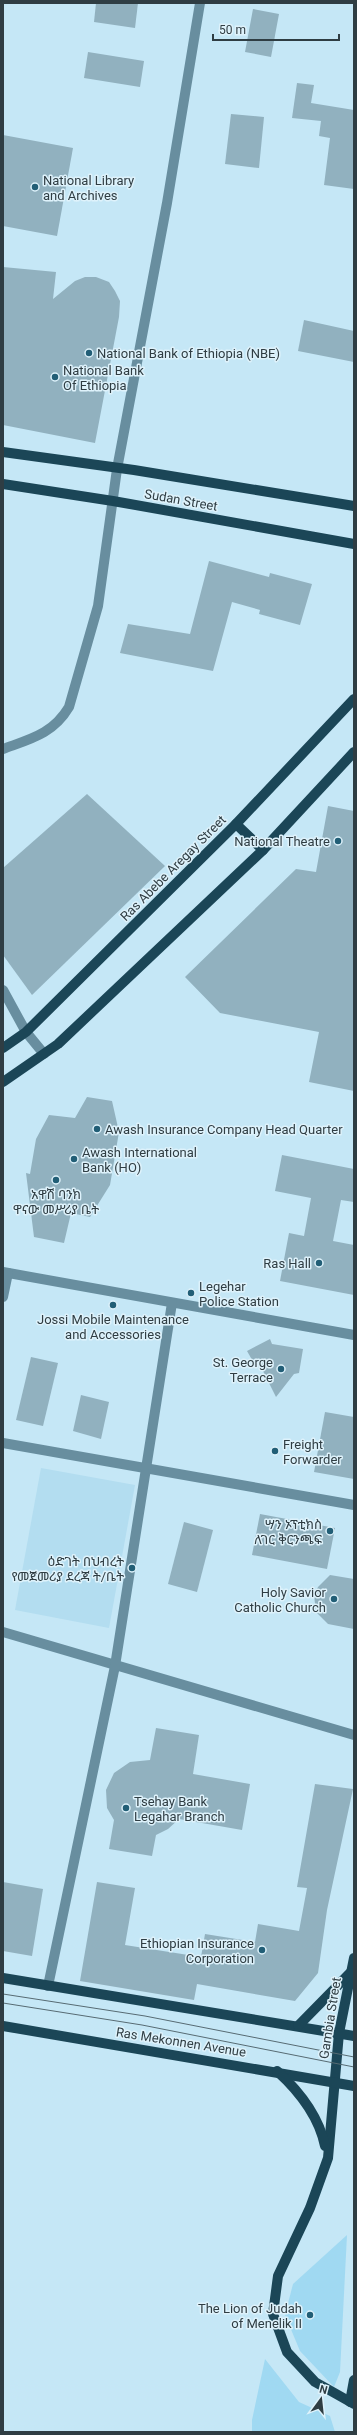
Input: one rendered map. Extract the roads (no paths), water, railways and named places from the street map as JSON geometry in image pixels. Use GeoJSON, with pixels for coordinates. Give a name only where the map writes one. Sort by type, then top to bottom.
{"type":"FeatureCollection","features":[{"type":"Feature","properties":{"kind":"main road","name":"Sudan Street"},"geometry":{"type":"LineString","coordinates":[[3,452],[352,505]]}},
{"type":"Feature","properties":{"kind":"main road","name":"Sudan Street"},"geometry":{"type":"LineString","coordinates":[[3,484],[113,501],[354,544]]}},
{"type":"Feature","properties":{"kind":"main road"},"geometry":{"type":"LineString","coordinates":[[341,542],[354,552]]}},
{"type":"Feature","properties":{"kind":"main road","name":"Ras Abebe Aregay Street"},"geometry":{"type":"LineString","coordinates":[[3,1048],[26,1032],[236,824],[354,699]]}},
{"type":"Feature","properties":{"kind":"main road"},"geometry":{"type":"LineString","coordinates":[[3,1082],[58,1044],[263,850],[354,752]]}},
{"type":"Feature","properties":{"kind":"main road"},"geometry":{"type":"LineString","coordinates":[[236,824],[263,850]]}},
{"type":"Feature","properties":{"kind":"main road","name":"Gambia Street"},"geometry":{"type":"LineString","coordinates":[[352,2403],[315,2382],[287,2352],[273,2314],[278,2276],[310,2208],[328,2158],[333,2083],[339,2033],[354,1958]]}},
{"type":"Feature","properties":{"kind":"main road"},"geometry":{"type":"LineString","coordinates":[[298,2026],[350,1973]]}},
{"type":"Feature","properties":{"kind":"main road"},"geometry":{"type":"LineString","coordinates":[[3,1978],[354,2036]]}},
{"type":"Feature","properties":{"kind":"main road","name":"Ras Mekonnen Avenue"},"geometry":{"type":"LineString","coordinates":[[3,2026],[354,2086]]}},
{"type":"Feature","properties":{"kind":"main road"},"geometry":{"type":"LineString","coordinates":[[277,2072],[296,2088],[322,2132],[328,2158]]}},
{"type":"Feature","properties":{"kind":"main road"},"geometry":{"type":"LineString","coordinates":[[352,2403],[354,2380]]}},
{"type":"Feature","properties":{"kind":"street"},"geometry":{"type":"LineString","coordinates":[[3,749],[44,734],[61,720],[69,707],[98,606],[118,469],[167,203],[200,3]]}},
{"type":"Feature","properties":{"kind":"street"},"geometry":{"type":"LineString","coordinates":[[3,990],[26,1032],[44,1054]]}},
{"type":"Feature","properties":{"kind":"street"},"geometry":{"type":"LineString","coordinates":[[3,1297],[6,1273],[354,1336]]}},
{"type":"Feature","properties":{"kind":"street"},"geometry":{"type":"LineString","coordinates":[[48,1986],[115,1666],[172,1303]]}},
{"type":"Feature","properties":{"kind":"street"},"geometry":{"type":"LineString","coordinates":[[3,1443],[354,1505]]}},
{"type":"Feature","properties":{"kind":"street"},"geometry":{"type":"LineString","coordinates":[[3,1632],[354,1735]]}},
{"type":"Feature","properties":{"kind":"tram line"},"geometry":{"type":"LineString","coordinates":[[3,1994],[145,2016],[354,2057]]}},
{"type":"Feature","properties":{"kind":"tram line"},"geometry":{"type":"LineString","coordinates":[[3,2003],[142,2025],[354,2067]]}},
{"type":"Feature","properties":{"kind":"place","name":"National Library and Archives"},"geometry":{"type":"Point","coordinates":[35,187]}},
{"type":"Feature","properties":{"kind":"place","name":"National Bank of Ethiopia (NBE)"},"geometry":{"type":"Point","coordinates":[89,353]}},
{"type":"Feature","properties":{"kind":"place","name":"National Bank Of Ethiopia"},"geometry":{"type":"Point","coordinates":[55,377]}},
{"type":"Feature","properties":{"kind":"place","name":"National Theatre"},"geometry":{"type":"Point","coordinates":[338,841]}},
{"type":"Feature","properties":{"kind":"place","name":"Awash Insurance Company Head Quarter"},"geometry":{"type":"Point","coordinates":[97,1129]}},
{"type":"Feature","properties":{"kind":"place","name":"Awash International Bank (HO)"},"geometry":{"type":"Point","coordinates":[74,1159]}},
{"type":"Feature","properties":{"kind":"place","name":"አዋሽ ባንክ ዋናው መሥሪያ ቤት"},"geometry":{"type":"Point","coordinates":[56,1180]}},
{"type":"Feature","properties":{"kind":"place","name":"Ras Hall"},"geometry":{"type":"Point","coordinates":[319,1263]}},
{"type":"Feature","properties":{"kind":"place","name":"Legehar Police Station"},"geometry":{"type":"Point","coordinates":[191,1293]}},
{"type":"Feature","properties":{"kind":"place","name":"Jossi Mobile Maintenance and Accessories"},"geometry":{"type":"Point","coordinates":[113,1305]}},
{"type":"Feature","properties":{"kind":"place","name":"St. George Terrace"},"geometry":{"type":"Point","coordinates":[281,1369]}},
{"type":"Feature","properties":{"kind":"place","name":"Freight Forwarder"},"geometry":{"type":"Point","coordinates":[275,1451]}},
{"type":"Feature","properties":{"kind":"place","name":"ሣን ኦፕቲክስ ለገር ቅርንጫፍ"},"geometry":{"type":"Point","coordinates":[330,1531]}},
{"type":"Feature","properties":{"kind":"place","name":"ዕድገት በህብረት የመጀመሪያ ደረጃ ት/ቤት"},"geometry":{"type":"Point","coordinates":[132,1568]}},
{"type":"Feature","properties":{"kind":"place","name":"Holy Savior Catholic Church"},"geometry":{"type":"Point","coordinates":[334,1599]}},
{"type":"Feature","properties":{"kind":"place","name":"Tsehay Bank Legahar Branch"},"geometry":{"type":"Point","coordinates":[126,1808]}},
{"type":"Feature","properties":{"kind":"place","name":"Ethiopian Insurance Corporation"},"geometry":{"type":"Point","coordinates":[262,1950]}},
{"type":"Feature","properties":{"kind":"place","name":"The Lion of Judah of Menelik II"},"geometry":{"type":"Point","coordinates":[310,2315]}}]}
